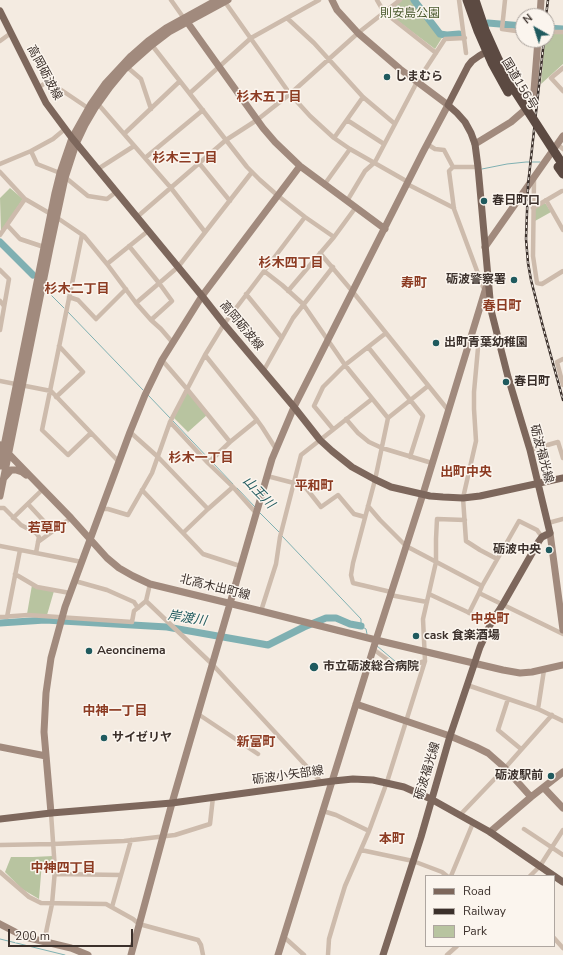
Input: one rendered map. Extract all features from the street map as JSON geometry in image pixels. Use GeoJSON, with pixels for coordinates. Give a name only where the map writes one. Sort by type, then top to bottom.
{"type":"FeatureCollection","features":[{"type":"Feature","properties":{"kind":"highway","name":"国道156号"},"geometry":{"type":"LineString","coordinates":[[467,0],[490,50],[511,90],[561,169]]}},
{"type":"Feature","properties":{"kind":"highway","name":"国道156号"},"geometry":{"type":"LineString","coordinates":[[474,0],[485,30],[490,50]]}},
{"type":"Feature","properties":{"kind":"main road","name":"高岡砺波線"},"geometry":{"type":"LineString","coordinates":[[0,11],[46,103],[74,141],[224,324],[264,370],[320,440],[332,451],[352,467],[375,480],[392,487],[444,497],[463,498],[480,496],[563,478]]}},
{"type":"Feature","properties":{"kind":"main road"},"geometry":{"type":"LineString","coordinates":[[448,106],[468,66],[472,61],[490,50]]}},
{"type":"Feature","properties":{"kind":"main road","name":"砺波福光線"},"geometry":{"type":"LineString","coordinates":[[448,106],[465,122],[471,132],[475,144],[490,310],[530,450],[550,533]]}},
{"type":"Feature","properties":{"kind":"main road"},"geometry":{"type":"LineString","coordinates":[[542,537],[550,533]]}},
{"type":"Feature","properties":{"kind":"main road","name":"砺波福光線"},"geometry":{"type":"LineString","coordinates":[[382,955],[413,861],[450,736],[480,647],[491,623],[542,537]]}},
{"type":"Feature","properties":{"kind":"main road","name":"砺波小矢部線"},"geometry":{"type":"LineString","coordinates":[[0,819],[51,813],[172,803],[321,782],[353,779],[373,780],[404,786],[431,799],[490,832],[553,875]]}},
{"type":"Feature","properties":{"kind":"street"},"geometry":{"type":"LineString","coordinates":[[171,0],[257,120],[276,142],[300,166],[385,229]]}},
{"type":"Feature","properties":{"kind":"street"},"geometry":{"type":"LineString","coordinates":[[185,20],[217,0]]}},
{"type":"Feature","properties":{"kind":"street"},"geometry":{"type":"LineString","coordinates":[[190,93],[251,38],[319,0]]}},
{"type":"Feature","properties":{"kind":"street"},"geometry":{"type":"LineString","coordinates":[[131,955],[172,803],[240,566],[276,449],[294,407],[427,144],[448,106],[358,33],[337,10],[332,0]]}},
{"type":"Feature","properties":{"kind":"street"},"geometry":{"type":"LineString","coordinates":[[377,0],[384,12],[436,53]]}},
{"type":"Feature","properties":{"kind":"street"},"geometry":{"type":"LineString","coordinates":[[137,217],[226,140],[257,120],[290,94],[358,33],[400,0]]}},
{"type":"Feature","properties":{"kind":"street"},"geometry":{"type":"LineString","coordinates":[[459,0],[466,53]]}},
{"type":"Feature","properties":{"kind":"street"},"geometry":{"type":"LineString","coordinates":[[505,0],[502,29],[515,30]]}},
{"type":"Feature","properties":{"kind":"street"},"geometry":{"type":"LineString","coordinates":[[74,141],[110,87],[150,43],[166,28],[226,1],[290,94],[310,116],[334,138],[408,183],[454,208]]}},
{"type":"Feature","properties":{"kind":"street"},"geometry":{"type":"LineString","coordinates":[[287,18],[314,42],[363,97],[395,124]]}},
{"type":"Feature","properties":{"kind":"street"},"geometry":{"type":"LineString","coordinates":[[0,40],[11,33]]}},
{"type":"Feature","properties":{"kind":"street"},"geometry":{"type":"LineString","coordinates":[[347,201],[365,171],[374,162],[417,82],[444,39],[465,38]]}},
{"type":"Feature","properties":{"kind":"street"},"geometry":{"type":"LineString","coordinates":[[150,43],[252,172],[277,195],[334,237]]}},
{"type":"Feature","properties":{"kind":"street"},"geometry":{"type":"LineString","coordinates":[[0,466],[19,385],[62,175],[74,141],[88,108],[105,84],[131,56],[150,43]]}},
{"type":"Feature","properties":{"kind":"street"},"geometry":{"type":"LineString","coordinates":[[475,144],[511,122],[533,103],[537,48]]}},
{"type":"Feature","properties":{"kind":"street"},"geometry":{"type":"LineString","coordinates":[[128,67],[141,79],[152,108]]}},
{"type":"Feature","properties":{"kind":"street"},"geometry":{"type":"LineString","coordinates":[[563,68],[551,78],[563,91]]}},
{"type":"Feature","properties":{"kind":"street"},"geometry":{"type":"LineString","coordinates":[[38,88],[48,81],[88,108]]}},
{"type":"Feature","properties":{"kind":"street"},"geometry":{"type":"LineString","coordinates":[[124,134],[180,81]]}},
{"type":"Feature","properties":{"kind":"street"},"geometry":{"type":"LineString","coordinates":[[334,138],[363,97]]}},
{"type":"Feature","properties":{"kind":"street"},"geometry":{"type":"LineString","coordinates":[[98,104],[171,188],[205,232]]}},
{"type":"Feature","properties":{"kind":"street"},"geometry":{"type":"LineString","coordinates":[[145,158],[203,110]]}},
{"type":"Feature","properties":{"kind":"street"},"geometry":{"type":"LineString","coordinates":[[347,120],[384,144]]}},
{"type":"Feature","properties":{"kind":"street"},"geometry":{"type":"LineString","coordinates":[[0,164],[31,151],[65,129]]}},
{"type":"Feature","properties":{"kind":"street"},"geometry":{"type":"LineString","coordinates":[[485,247],[563,136]]}},
{"type":"Feature","properties":{"kind":"street"},"geometry":{"type":"LineString","coordinates":[[427,144],[434,149],[444,150],[452,167]]}},
{"type":"Feature","properties":{"kind":"street"},"geometry":{"type":"LineString","coordinates":[[557,144],[563,149]]}},
{"type":"Feature","properties":{"kind":"street"},"geometry":{"type":"LineString","coordinates":[[98,169],[134,146]]}},
{"type":"Feature","properties":{"kind":"street"},"geometry":{"type":"LineString","coordinates":[[324,185],[350,149]]}},
{"type":"Feature","properties":{"kind":"street"},"geometry":{"type":"LineString","coordinates":[[31,151],[37,164],[62,175],[88,196],[107,199],[116,192]]}},
{"type":"Feature","properties":{"kind":"street"},"geometry":{"type":"LineString","coordinates":[[199,163],[230,201]]}},
{"type":"Feature","properties":{"kind":"street"},"geometry":{"type":"LineString","coordinates":[[44,942],[52,904],[55,874],[44,732],[46,693],[51,658],[70,593],[130,432],[145,395],[162,360],[202,296],[300,166]]}},
{"type":"Feature","properties":{"kind":"street"},"geometry":{"type":"LineString","coordinates":[[452,167],[478,167]]}},
{"type":"Feature","properties":{"kind":"street"},"geometry":{"type":"LineString","coordinates":[[452,167],[449,170],[454,208],[483,287],[485,288]]}},
{"type":"Feature","properties":{"kind":"street"},"geometry":{"type":"LineString","coordinates":[[0,172],[25,199],[82,235],[107,264],[136,303],[173,343]]}},
{"type":"Feature","properties":{"kind":"street"},"geometry":{"type":"LineString","coordinates":[[136,303],[178,267],[252,172]]}},
{"type":"Feature","properties":{"kind":"street"},"geometry":{"type":"LineString","coordinates":[[534,177],[533,256],[537,283],[542,284],[563,271]]}},
{"type":"Feature","properties":{"kind":"street"},"geometry":{"type":"LineString","coordinates":[[533,208],[562,191]]}},
{"type":"Feature","properties":{"kind":"street"},"geometry":{"type":"LineString","coordinates":[[0,235],[25,199]]}},
{"type":"Feature","properties":{"kind":"street"},"geometry":{"type":"LineString","coordinates":[[546,200],[563,230]]}},
{"type":"Feature","properties":{"kind":"street"},"geometry":{"type":"LineString","coordinates":[[288,291],[334,237],[356,207]]}},
{"type":"Feature","properties":{"kind":"street"},"geometry":{"type":"LineString","coordinates":[[0,496],[4,478],[4,449],[8,423],[19,385],[44,248],[54,216]]}},
{"type":"Feature","properties":{"kind":"street"},"geometry":{"type":"LineString","coordinates":[[101,509],[108,509],[128,515],[152,473],[170,422],[205,355],[224,324],[305,217]]}},
{"type":"Feature","properties":{"kind":"street"},"geometry":{"type":"LineString","coordinates":[[7,225],[20,239],[44,248]]}},
{"type":"Feature","properties":{"kind":"street"},"geometry":{"type":"LineString","coordinates":[[107,264],[148,231]]}},
{"type":"Feature","properties":{"kind":"street"},"geometry":{"type":"LineString","coordinates":[[82,235],[42,430],[68,455],[91,433]]}},
{"type":"Feature","properties":{"kind":"street"},"geometry":{"type":"LineString","coordinates":[[129,246],[172,301],[151,320]]}},
{"type":"Feature","properties":{"kind":"street"},"geometry":{"type":"LineString","coordinates":[[320,253],[448,410]]}},
{"type":"Feature","properties":{"kind":"street"},"geometry":{"type":"LineString","coordinates":[[264,370],[293,318],[333,268]]}},
{"type":"Feature","properties":{"kind":"street"},"geometry":{"type":"LineString","coordinates":[[0,270],[9,279],[0,330]]}},
{"type":"Feature","properties":{"kind":"street"},"geometry":{"type":"LineString","coordinates":[[264,271],[303,304],[345,365],[388,418]]}},
{"type":"Feature","properties":{"kind":"street"},"geometry":{"type":"LineString","coordinates":[[278,955],[333,781],[345,737],[423,494],[488,281]]}},
{"type":"Feature","properties":{"kind":"street"},"geometry":{"type":"LineString","coordinates":[[69,297],[78,300],[96,319],[126,289]]}},
{"type":"Feature","properties":{"kind":"street"},"geometry":{"type":"LineString","coordinates":[[246,294],[282,338]]}},
{"type":"Feature","properties":{"kind":"street"},"geometry":{"type":"LineString","coordinates":[[0,301],[4,306]]}},
{"type":"Feature","properties":{"kind":"street"},"geometry":{"type":"LineString","coordinates":[[333,429],[314,406],[323,387],[345,365],[386,333]]}},
{"type":"Feature","properties":{"kind":"street"},"geometry":{"type":"LineString","coordinates":[[56,397],[83,372],[59,346]]}},
{"type":"Feature","properties":{"kind":"street"},"geometry":{"type":"LineString","coordinates":[[368,347],[423,416],[410,457]]}},
{"type":"Feature","properties":{"kind":"street"},"geometry":{"type":"LineString","coordinates":[[478,348],[474,392],[476,441],[463,498],[466,540],[480,550],[497,559]]}},
{"type":"Feature","properties":{"kind":"street"},"geometry":{"type":"LineString","coordinates":[[205,355],[257,420],[276,449]]}},
{"type":"Feature","properties":{"kind":"street"},"geometry":{"type":"LineString","coordinates":[[162,360],[230,442]]}},
{"type":"Feature","properties":{"kind":"street"},"geometry":{"type":"LineString","coordinates":[[563,360],[557,362],[563,385]]}},
{"type":"Feature","properties":{"kind":"street"},"geometry":{"type":"LineString","coordinates":[[0,381],[50,391],[119,462]]}},
{"type":"Feature","properties":{"kind":"street"},"geometry":{"type":"LineString","coordinates":[[427,602],[390,594],[353,583],[351,575],[375,480],[388,418],[428,386]]}},
{"type":"Feature","properties":{"kind":"street"},"geometry":{"type":"LineString","coordinates":[[262,611],[276,564],[280,537],[301,454],[372,399]]}},
{"type":"Feature","properties":{"kind":"street"},"geometry":{"type":"LineString","coordinates":[[346,419],[358,433],[369,442],[382,448],[432,463]]}},
{"type":"Feature","properties":{"kind":"street"},"geometry":{"type":"LineString","coordinates":[[208,463],[230,442],[257,420]]}},
{"type":"Feature","properties":{"kind":"street"},"geometry":{"type":"LineString","coordinates":[[170,422],[256,513]]}},
{"type":"Feature","properties":{"kind":"street"},"geometry":{"type":"LineString","coordinates":[[0,432],[5,429],[8,423]]}},
{"type":"Feature","properties":{"kind":"street"},"geometry":{"type":"LineString","coordinates":[[130,432],[158,457],[208,509]]}},
{"type":"Feature","properties":{"kind":"street"},"geometry":{"type":"LineString","coordinates":[[530,450],[558,442],[563,458]]}},
{"type":"Feature","properties":{"kind":"street","name":"北高木出町線"},"geometry":{"type":"LineString","coordinates":[[4,449],[108,558],[119,568],[150,584],[503,670],[520,673],[544,670],[563,665]]}},
{"type":"Feature","properties":{"kind":"street"},"geometry":{"type":"LineString","coordinates":[[4,478],[11,470],[16,470],[22,472],[37,484]]}},
{"type":"Feature","properties":{"kind":"street"},"geometry":{"type":"LineString","coordinates":[[267,476],[294,483],[306,488],[320,506],[338,495],[354,514],[365,517]]}},
{"type":"Feature","properties":{"kind":"street"},"geometry":{"type":"LineString","coordinates":[[183,533],[233,487]]}},
{"type":"Feature","properties":{"kind":"street"},"geometry":{"type":"LineString","coordinates":[[14,518],[43,489]]}},
{"type":"Feature","properties":{"kind":"street"},"geometry":{"type":"LineString","coordinates":[[142,490],[203,554],[240,566]]}},
{"type":"Feature","properties":{"kind":"street"},"geometry":{"type":"LineString","coordinates":[[28,504],[53,531]]}},
{"type":"Feature","properties":{"kind":"street"},"geometry":{"type":"LineString","coordinates":[[368,506],[406,546],[482,586]]}},
{"type":"Feature","properties":{"kind":"street"},"geometry":{"type":"LineString","coordinates":[[0,508],[4,508],[21,525],[36,533],[39,537],[36,553]]}},
{"type":"Feature","properties":{"kind":"street"},"geometry":{"type":"LineString","coordinates":[[38,542],[71,518]]}},
{"type":"Feature","properties":{"kind":"street"},"geometry":{"type":"LineString","coordinates":[[328,955],[329,939],[345,886],[370,831],[426,661],[423,619],[436,562],[437,519],[465,520]]}},
{"type":"Feature","properties":{"kind":"street"},"geometry":{"type":"LineString","coordinates":[[548,523],[563,519]]}},
{"type":"Feature","properties":{"kind":"street"},"geometry":{"type":"LineString","coordinates":[[469,613],[482,586],[519,521],[537,530],[542,537]]}},
{"type":"Feature","properties":{"kind":"street"},"geometry":{"type":"LineString","coordinates":[[550,533],[563,630]]}},
{"type":"Feature","properties":{"kind":"street"},"geometry":{"type":"LineString","coordinates":[[0,546],[82,562]]}},
{"type":"Feature","properties":{"kind":"street"},"geometry":{"type":"LineString","coordinates":[[7,617],[20,550]]}},
{"type":"Feature","properties":{"kind":"street"},"geometry":{"type":"LineString","coordinates":[[15,574],[37,586],[70,593]]}},
{"type":"Feature","properties":{"kind":"street"},"geometry":{"type":"LineString","coordinates":[[75,581],[107,590],[134,602],[138,608]]}},
{"type":"Feature","properties":{"kind":"street"},"geometry":{"type":"LineString","coordinates":[[0,617],[28,615],[132,622],[134,611],[146,601],[150,584]]}},
{"type":"Feature","properties":{"kind":"street"},"geometry":{"type":"LineString","coordinates":[[479,592],[563,634]]}},
{"type":"Feature","properties":{"kind":"street"},"geometry":{"type":"LineString","coordinates":[[429,594],[491,623]]}},
{"type":"Feature","properties":{"kind":"street"},"geometry":{"type":"LineString","coordinates":[[146,601],[212,664],[321,782]]}},
{"type":"Feature","properties":{"kind":"street"},"geometry":{"type":"LineString","coordinates":[[373,649],[392,663],[404,668],[426,661]]}},
{"type":"Feature","properties":{"kind":"street"},"geometry":{"type":"LineString","coordinates":[[538,709],[544,670]]}},
{"type":"Feature","properties":{"kind":"street"},"geometry":{"type":"LineString","coordinates":[[467,685],[538,709],[563,721]]}},
{"type":"Feature","properties":{"kind":"street"},"geometry":{"type":"LineString","coordinates":[[508,699],[498,730],[522,749]]}},
{"type":"Feature","properties":{"kind":"street"},"geometry":{"type":"LineString","coordinates":[[356,704],[450,736],[485,752],[505,768],[531,797]]}},
{"type":"Feature","properties":{"kind":"street"},"geometry":{"type":"LineString","coordinates":[[198,714],[258,754]]}},
{"type":"Feature","properties":{"kind":"street"},"geometry":{"type":"LineString","coordinates":[[460,815],[505,768],[552,715]]}},
{"type":"Feature","properties":{"kind":"street"},"geometry":{"type":"LineString","coordinates":[[0,747],[46,756]]}},
{"type":"Feature","properties":{"kind":"street"},"geometry":{"type":"LineString","coordinates":[[490,832],[563,772]]}},
{"type":"Feature","properties":{"kind":"street"},"geometry":{"type":"LineString","coordinates":[[544,788],[563,808]]}},
{"type":"Feature","properties":{"kind":"street"},"geometry":{"type":"LineString","coordinates":[[0,845],[131,840],[175,835],[210,824],[213,797]]}},
{"type":"Feature","properties":{"kind":"street"},"geometry":{"type":"LineString","coordinates":[[323,811],[370,831]]}},
{"type":"Feature","properties":{"kind":"street"},"geometry":{"type":"LineString","coordinates":[[450,875],[473,822]]}},
{"type":"Feature","properties":{"kind":"street"},"geometry":{"type":"LineString","coordinates":[[524,829],[563,855]]}},
{"type":"Feature","properties":{"kind":"street"},"geometry":{"type":"LineString","coordinates":[[531,875],[540,866],[563,830]]}},
{"type":"Feature","properties":{"kind":"street"},"geometry":{"type":"LineString","coordinates":[[112,907],[131,840]]}},
{"type":"Feature","properties":{"kind":"street"},"geometry":{"type":"LineString","coordinates":[[361,850],[413,861],[442,872],[446,875]]}},
{"type":"Feature","properties":{"kind":"street"},"geometry":{"type":"LineString","coordinates":[[0,872],[29,897],[41,903],[106,904],[139,924],[198,940],[201,945],[203,955]]}},
{"type":"Feature","properties":{"kind":"street"},"geometry":{"type":"LineString","coordinates":[[55,874],[121,875]]}},
{"type":"Feature","properties":{"kind":"street"},"geometry":{"type":"LineString","coordinates":[[0,924],[25,937],[72,948],[88,955]]}},
{"type":"Feature","properties":{"kind":"street"},"geometry":{"type":"LineString","coordinates":[[284,937],[304,955]]}},
{"type":"Feature","properties":{"kind":"street"},"geometry":{"type":"LineString","coordinates":[[555,939],[563,948]]}},
{"type":"Feature","properties":{"kind":"street"},"geometry":{"type":"LineString","coordinates":[[447,955],[456,947]]}},
{"type":"Feature","properties":{"kind":"green space","name":"則安島公園"},"geometry":{"type":"Polygon","coordinates":[[[402,0],[417,0],[440,30],[445,33],[435,49],[386,12],[402,0]]]}},
{"type":"Feature","properties":{"kind":"green space"},"geometry":{"type":"Polygon","coordinates":[[[555,34],[563,34],[563,64],[541,84],[544,48],[555,48],[555,34]]]}},
{"type":"Feature","properties":{"kind":"green space"},"geometry":{"type":"Polygon","coordinates":[[[10,188],[23,199],[1,231],[0,198],[10,188]]]}},
{"type":"Feature","properties":{"kind":"green space"},"geometry":{"type":"Polygon","coordinates":[[[544,203],[551,212],[535,221],[534,209],[544,203]]]}},
{"type":"Feature","properties":{"kind":"green space"},"geometry":{"type":"Polygon","coordinates":[[[187,391],[207,415],[188,432],[174,418],[187,391]]]}},
{"type":"Feature","properties":{"kind":"green space"},"geometry":{"type":"Polygon","coordinates":[[[32,585],[54,591],[47,615],[27,614],[32,585]]]}},
{"type":"Feature","properties":{"kind":"green space"},"geometry":{"type":"Polygon","coordinates":[[[53,856],[53,862],[42,862],[39,899],[22,889],[5,872],[11,857],[53,856]]]}},
{"type":"Feature","properties":{"kind":"waterway"},"geometry":{"type":"LineString","coordinates":[[414,0],[440,34],[459,34]]}},
{"type":"Feature","properties":{"kind":"waterway"},"geometry":{"type":"LineString","coordinates":[[488,23],[515,25]]}},
{"type":"Feature","properties":{"kind":"waterway"},"geometry":{"type":"LineString","coordinates":[[555,28],[563,29]]}},
{"type":"Feature","properties":{"kind":"waterway"},"geometry":{"type":"LineString","coordinates":[[482,169],[507,164],[540,162]]}},
{"type":"Feature","properties":{"kind":"waterway","name":"山王川"},"geometry":{"type":"LineString","coordinates":[[0,242],[33,275]]}},
{"type":"Feature","properties":{"kind":"waterway","name":"山王川"},"geometry":{"type":"LineString","coordinates":[[47,291],[64,308]]}},
{"type":"Feature","properties":{"kind":"waterway","name":"山王川"},"geometry":{"type":"LineString","coordinates":[[68,312],[143,390]]}},
{"type":"Feature","properties":{"kind":"waterway","name":"山王川"},"geometry":{"type":"LineString","coordinates":[[148,395],[170,418]]}},
{"type":"Feature","properties":{"kind":"waterway","name":"山王川"},"geometry":{"type":"LineString","coordinates":[[173,421],[210,460]]}},
{"type":"Feature","properties":{"kind":"waterway","name":"山王川"},"geometry":{"type":"LineString","coordinates":[[212,462],[233,484]]}},
{"type":"Feature","properties":{"kind":"waterway","name":"山王川"},"geometry":{"type":"LineString","coordinates":[[237,488],[255,507]]}},
{"type":"Feature","properties":{"kind":"waterway","name":"山王川"},"geometry":{"type":"LineString","coordinates":[[260,513],[279,532]]}},
{"type":"Feature","properties":{"kind":"waterway","name":"山王川"},"geometry":{"type":"LineString","coordinates":[[282,536],[361,619],[361,626],[366,629],[367,634]]}},
{"type":"Feature","properties":{"kind":"waterway","name":"岸渡川"},"geometry":{"type":"LineString","coordinates":[[0,623],[45,620],[167,627],[268,645],[326,618],[336,618],[350,624],[361,626]]}},
{"type":"Feature","properties":{"kind":"waterway","name":"山王川"},"geometry":{"type":"LineString","coordinates":[[377,646],[396,662],[403,664],[411,663]]}},
{"type":"Feature","properties":{"kind":"waterway"},"geometry":{"type":"LineString","coordinates":[[0,939],[65,955]]}},
{"type":"Feature","properties":{"kind":"railway"},"geometry":{"type":"LineString","coordinates":[[547,8],[548,0]]}},
{"type":"Feature","properties":{"kind":"railway"},"geometry":{"type":"LineString","coordinates":[[543,48],[528,185],[526,239],[531,280],[563,400]]}},
{"type":"Feature","properties":{"kind":"place","name":"しまむら"},"geometry":{"type":"Point","coordinates":[387,77]}},
{"type":"Feature","properties":{"kind":"place","name":"春日町口"},"geometry":{"type":"Point","coordinates":[484,201]}},
{"type":"Feature","properties":{"kind":"place","name":"砺波警察署"},"geometry":{"type":"Point","coordinates":[514,280]}},
{"type":"Feature","properties":{"kind":"place","name":"出町青葉幼稚園"},"geometry":{"type":"Point","coordinates":[436,343]}},
{"type":"Feature","properties":{"kind":"place","name":"春日町"},"geometry":{"type":"Point","coordinates":[506,382]}},
{"type":"Feature","properties":{"kind":"place","name":"砺波中央"},"geometry":{"type":"Point","coordinates":[549,550]}},
{"type":"Feature","properties":{"kind":"place","name":"cask 食楽酒場"},"geometry":{"type":"Point","coordinates":[416,636]}},
{"type":"Feature","properties":{"kind":"place","name":"Aeoncinema"},"geometry":{"type":"Point","coordinates":[89,651]}},
{"type":"Feature","properties":{"kind":"place","name":"市立砺波総合病院"},"geometry":{"type":"Point","coordinates":[314,667]}},
{"type":"Feature","properties":{"kind":"place","name":"サイゼリヤ"},"geometry":{"type":"Point","coordinates":[104,738]}},
{"type":"Feature","properties":{"kind":"place","name":"砺波駅前"},"geometry":{"type":"Point","coordinates":[551,776]}},
{"type":"Feature","properties":{"kind":"district","name":"杉木五丁目"},"geometry":{"type":"Point","coordinates":[269,98]}},
{"type":"Feature","properties":{"kind":"district","name":"杉木三丁目"},"geometry":{"type":"Point","coordinates":[185,159]}},
{"type":"Feature","properties":{"kind":"district","name":"杉木四丁目"},"geometry":{"type":"Point","coordinates":[291,264]}},
{"type":"Feature","properties":{"kind":"district","name":"寿町"},"geometry":{"type":"Point","coordinates":[414,284]}},
{"type":"Feature","properties":{"kind":"district","name":"杉木二丁目"},"geometry":{"type":"Point","coordinates":[77,290]}},
{"type":"Feature","properties":{"kind":"district","name":"春日町"},"geometry":{"type":"Point","coordinates":[502,307]}},
{"type":"Feature","properties":{"kind":"district","name":"杉木一丁目"},"geometry":{"type":"Point","coordinates":[201,459]}},
{"type":"Feature","properties":{"kind":"district","name":"出町中央"},"geometry":{"type":"Point","coordinates":[466,473]}},
{"type":"Feature","properties":{"kind":"district","name":"平和町"},"geometry":{"type":"Point","coordinates":[314,487]}},
{"type":"Feature","properties":{"kind":"district","name":"若草町"},"geometry":{"type":"Point","coordinates":[47,529]}},
{"type":"Feature","properties":{"kind":"district","name":"中央町"},"geometry":{"type":"Point","coordinates":[490,620]}},
{"type":"Feature","properties":{"kind":"district","name":"中神一丁目"},"geometry":{"type":"Point","coordinates":[115,712]}},
{"type":"Feature","properties":{"kind":"district","name":"新富町"},"geometry":{"type":"Point","coordinates":[256,743]}},
{"type":"Feature","properties":{"kind":"district","name":"本町"},"geometry":{"type":"Point","coordinates":[392,840]}},
{"type":"Feature","properties":{"kind":"district","name":"中神四丁目"},"geometry":{"type":"Point","coordinates":[63,869]}}]}
